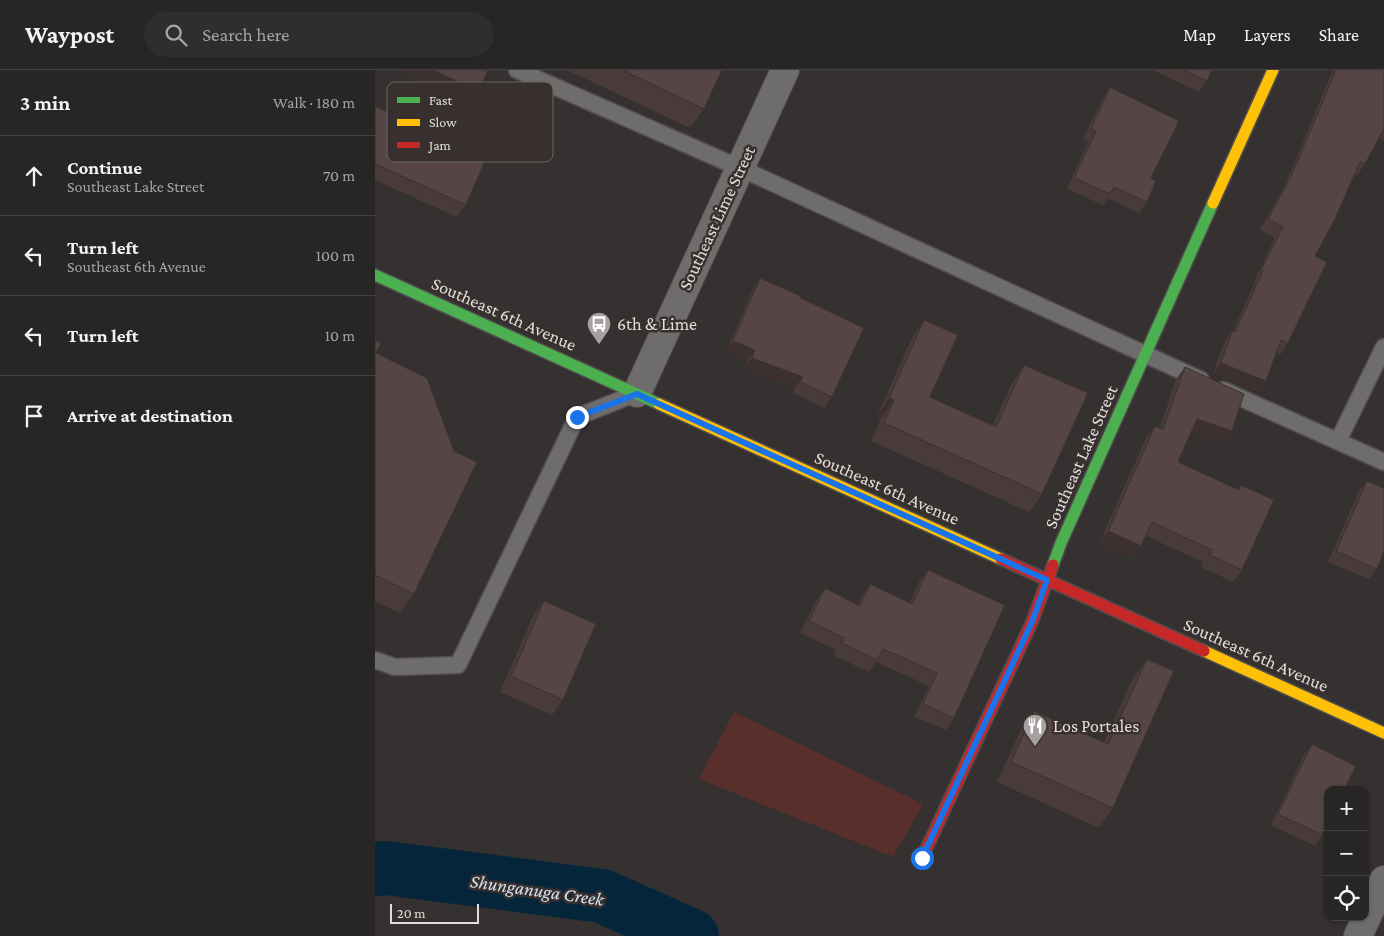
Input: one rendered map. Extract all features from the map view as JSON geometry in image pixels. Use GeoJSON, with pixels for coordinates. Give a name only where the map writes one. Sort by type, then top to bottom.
{"type":"FeatureCollection","features":[{"type":"Feature","properties":{"kind":"main road","name":"Southeast Lake Street"},"geometry":{"type":"LineString","coordinates":[[922,858],[1032,622],[1061,543],[1273,70]]}},
{"type":"Feature","properties":{"kind":"main road","name":"Southeast 6th Avenue"},"geometry":{"type":"LineString","coordinates":[[375,274],[1384,733]]}},
{"type":"Feature","properties":{"kind":"street","name":"Southeast Lime Street"},"geometry":{"type":"LineString","coordinates":[[637,394],[785,70]]}},
{"type":"Feature","properties":{"kind":"street"},"geometry":{"type":"LineString","coordinates":[[1358,936],[1384,880]]}},
{"type":"Feature","properties":{"kind":"lane"},"geometry":{"type":"LineString","coordinates":[[517,70],[539,74],[1146,355],[1384,462]]}},
{"type":"Feature","properties":{"kind":"lane"},"geometry":{"type":"LineString","coordinates":[[1338,441],[1384,347]]}},
{"type":"Feature","properties":{"kind":"lane"},"geometry":{"type":"LineString","coordinates":[[375,660],[395,666],[458,665],[577,417],[637,394]]}},
{"type":"Feature","properties":{"kind":"shaded area"},"geometry":{"type":"Polygon","coordinates":[[[734,712],[923,804],[893,857],[699,779],[734,712]]]}},
{"type":"Feature","properties":{"kind":"building"},"geometry":{"type":"Polygon","coordinates":[[[432,70],[488,70],[483,82],[457,81],[432,70]]]}},
{"type":"Feature","properties":{"kind":"building"},"geometry":{"type":"Polygon","coordinates":[[[622,70],[722,70],[704,109],[622,70]]]}},
{"type":"Feature","properties":{"kind":"building"},"geometry":{"type":"Polygon","coordinates":[[[1183,70],[1212,70],[1207,81],[1183,70]]]}},
{"type":"Feature","properties":{"kind":"building"},"geometry":{"type":"Polygon","coordinates":[[[1336,70],[1384,70],[1384,129],[1365,164],[1360,162],[1335,219],[1315,256],[1327,262],[1288,343],[1281,340],[1266,381],[1221,363],[1232,331],[1235,332],[1263,271],[1261,270],[1283,227],[1268,219],[1292,174],[1336,70]]]}},
{"type":"Feature","properties":{"kind":"building"},"geometry":{"type":"Polygon","coordinates":[[[1110,87],[1179,121],[1151,178],[1156,181],[1147,202],[1114,187],[1110,194],[1074,178],[1096,131],[1091,129],[1110,87]]]}},
{"type":"Feature","properties":{"kind":"building"},"geometry":{"type":"Polygon","coordinates":[[[375,106],[387,112],[387,162],[485,162],[466,205],[375,164],[375,106]]]}},
{"type":"Feature","properties":{"kind":"building"},"geometry":{"type":"Polygon","coordinates":[[[760,278],[801,296],[801,298],[864,328],[832,397],[800,382],[803,377],[752,358],[755,350],[733,341],[760,278]]]}},
{"type":"Feature","properties":{"kind":"building"},"geometry":{"type":"Polygon","coordinates":[[[924,320],[958,335],[930,397],[996,427],[1024,365],[1088,393],[1042,494],[884,423],[894,400],[889,398],[924,320]]]}},
{"type":"Feature","properties":{"kind":"building"},"geometry":{"type":"Polygon","coordinates":[[[375,340],[381,343],[376,353],[427,378],[454,451],[477,462],[414,594],[375,575],[375,340]]]}},
{"type":"Feature","properties":{"kind":"building"},"geometry":{"type":"Polygon","coordinates":[[[1185,367],[1244,394],[1232,431],[1197,419],[1178,462],[1239,490],[1241,485],[1274,500],[1242,570],[1210,555],[1212,550],[1152,522],[1141,546],[1108,531],[1155,426],[1163,429],[1185,367]]]}},
{"type":"Feature","properties":{"kind":"building"},"geometry":{"type":"Polygon","coordinates":[[[1367,481],[1384,488],[1384,552],[1377,569],[1336,551],[1367,481]]]}},
{"type":"Feature","properties":{"kind":"building"},"geometry":{"type":"Polygon","coordinates":[[[928,570],[1005,605],[954,718],[923,704],[937,673],[883,649],[877,660],[842,643],[844,638],[809,621],[825,588],[860,606],[870,584],[912,604],[928,570]]]}},
{"type":"Feature","properties":{"kind":"building"},"geometry":{"type":"Polygon","coordinates":[[[544,601],[596,624],[563,700],[511,676],[544,601]]]}},
{"type":"Feature","properties":{"kind":"building","name":"Los Portales"},"geometry":{"type":"Polygon","coordinates":[[[1147,659],[1174,671],[1113,808],[1011,762],[1034,711],[1108,744],[1147,659]]]}},
{"type":"Feature","properties":{"kind":"building"},"geometry":{"type":"Polygon","coordinates":[[[1312,744],[1356,766],[1346,786],[1324,786],[1324,831],[1322,835],[1278,814],[1312,744]]]}},
{"type":"Feature","properties":{"kind":"waterway","name":"Shunganuga Creek"},"geometry":{"type":"LineString","coordinates":[[375,869],[386,868],[602,896],[692,936]]}},
{"type":"Feature","properties":{"kind":"traffic: fast"},"geometry":{"type":"LineString","coordinates":[[1053,565],[1061,543],[1213,203]]}},
{"type":"Feature","properties":{"kind":"traffic: fast"},"geometry":{"type":"LineString","coordinates":[[375,275],[659,404]]}},
{"type":"Feature","properties":{"kind":"traffic: slow"},"geometry":{"type":"LineString","coordinates":[[1213,203],[1273,70]]}},
{"type":"Feature","properties":{"kind":"traffic: slow"},"geometry":{"type":"LineString","coordinates":[[659,404],[1001,559]]}},
{"type":"Feature","properties":{"kind":"traffic: slow"},"geometry":{"type":"LineString","coordinates":[[1204,651],[1384,733]]}},
{"type":"Feature","properties":{"kind":"traffic: jam"},"geometry":{"type":"LineString","coordinates":[[1001,559],[1204,651]]}},
{"type":"Feature","properties":{"kind":"traffic: jam"},"geometry":{"type":"LineString","coordinates":[[922,858],[1032,622],[1053,565]]}},
{"type":"Feature","properties":{"kind":"place","name":"6th & Lime"},"geometry":{"type":"Point","coordinates":[599,345]}},
{"type":"Feature","properties":{"kind":"place","name":"Los Portales"},"geometry":{"type":"Point","coordinates":[1035,747]}},
{"type":"Feature","properties":{"kind":"route"},"geometry":{"type":"LineString","coordinates":[[577,417],[637,394],[1047,580],[1032,622],[922,858]]}}]}
